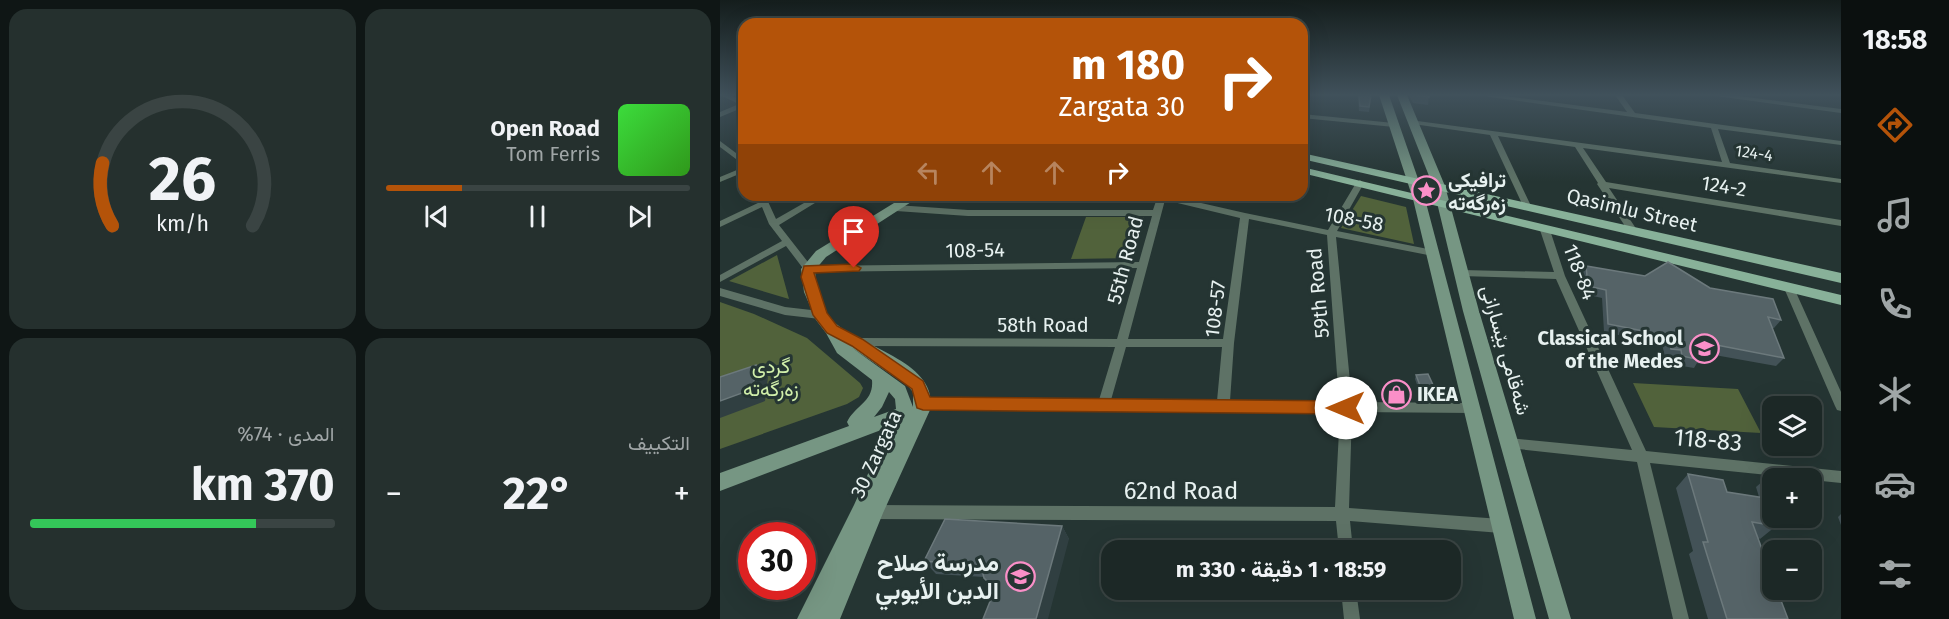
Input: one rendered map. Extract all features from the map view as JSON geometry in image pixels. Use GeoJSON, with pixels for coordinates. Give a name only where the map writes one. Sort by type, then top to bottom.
{"type":"FeatureCollection","features":[{"type":"Feature","properties":{"kind":"main road","name":"شەقامی بێسارانی"},"geometry":{"type":"LineString","coordinates":[[1413,124],[1439,186],[1471,311],[1560,619]]}},
{"type":"Feature","properties":{"kind":"main road"},"geometry":{"type":"LineString","coordinates":[[1394,125],[1419,199],[1525,619]]}},
{"type":"Feature","properties":{"kind":"main road","name":"Qasimlu Street"},"geometry":{"type":"LineString","coordinates":[[1308,157],[1841,278]]}},
{"type":"Feature","properties":{"kind":"main road","name":"Qasimlu Street"},"geometry":{"type":"LineString","coordinates":[[1308,171],[1841,300]]}},
{"type":"Feature","properties":{"kind":"main road"},"geometry":{"type":"LineString","coordinates":[[907,201],[821,255],[808,269],[808,277],[826,322],[843,349],[899,391],[910,408]]}},
{"type":"Feature","properties":{"kind":"main road"},"geometry":{"type":"LineString","coordinates":[[1448,311],[1471,311]]}},
{"type":"Feature","properties":{"kind":"main road","name":"30 Zargata"},"geometry":{"type":"LineString","coordinates":[[826,322],[918,385],[922,394],[910,408]]}},
{"type":"Feature","properties":{"kind":"main road"},"geometry":{"type":"LineString","coordinates":[[856,422],[876,403],[882,384],[880,376]]}},
{"type":"Feature","properties":{"kind":"main road"},"geometry":{"type":"LineString","coordinates":[[720,473],[856,422],[910,408]]}},
{"type":"Feature","properties":{"kind":"main road"},"geometry":{"type":"LineString","coordinates":[[720,482],[910,408]]}},
{"type":"Feature","properties":{"kind":"main road"},"geometry":{"type":"LineString","coordinates":[[808,619],[867,512],[910,408]]}},
{"type":"Feature","properties":{"kind":"main road","name":"30 Zargata"},"geometry":{"type":"LineString","coordinates":[[830,619],[867,512]]}},
{"type":"Feature","properties":{"kind":"street"},"geometry":{"type":"LineString","coordinates":[[1383,124],[1394,125]]}},
{"type":"Feature","properties":{"kind":"street","name":"124-4"},"geometry":{"type":"LineString","coordinates":[[1420,124],[1841,180]]}},
{"type":"Feature","properties":{"kind":"street"},"geometry":{"type":"LineString","coordinates":[[1694,124],[1841,143]]}},
{"type":"Feature","properties":{"kind":"street"},"geometry":{"type":"LineString","coordinates":[[1714,127],[1727,165]]}},
{"type":"Feature","properties":{"kind":"street"},"geometry":{"type":"LineString","coordinates":[[1493,133],[1527,206]]}},
{"type":"Feature","properties":{"kind":"street"},"geometry":{"type":"LineString","coordinates":[[720,143],[738,157]]}},
{"type":"Feature","properties":{"kind":"street"},"geometry":{"type":"LineString","coordinates":[[1577,144],[1632,230]]}},
{"type":"Feature","properties":{"kind":"street"},"geometry":{"type":"LineString","coordinates":[[733,152],[738,150]]}},
{"type":"Feature","properties":{"kind":"street"},"geometry":{"type":"LineString","coordinates":[[720,180],[738,172]]}},
{"type":"Feature","properties":{"kind":"street","name":"59th Road"},"geometry":{"type":"LineString","coordinates":[[1345,540],[1342,514],[1346,408],[1331,233],[1360,183]]}},
{"type":"Feature","properties":{"kind":"street","name":"124-2"},"geometry":{"type":"LineString","coordinates":[[1601,184],[1841,223]]}},
{"type":"Feature","properties":{"kind":"street"},"geometry":{"type":"LineString","coordinates":[[720,224],[760,201]]}},
{"type":"Feature","properties":{"kind":"street"},"geometry":{"type":"LineString","coordinates":[[764,201],[774,224],[808,269]]}},
{"type":"Feature","properties":{"kind":"street"},"geometry":{"type":"LineString","coordinates":[[774,224],[814,201]]}},
{"type":"Feature","properties":{"kind":"street","name":"55th Road"},"geometry":{"type":"LineString","coordinates":[[1104,405],[1161,201]]}},
{"type":"Feature","properties":{"kind":"street","name":"108-58"},"geometry":{"type":"LineString","coordinates":[[1183,201],[1433,254]]}},
{"type":"Feature","properties":{"kind":"street"},"geometry":{"type":"LineString","coordinates":[[896,208],[968,213],[1157,213]]}},
{"type":"Feature","properties":{"kind":"street","name":"108-57"},"geometry":{"type":"LineString","coordinates":[[1223,407],[1228,343],[1245,216]]}},
{"type":"Feature","properties":{"kind":"street","name":"118-84"},"geometry":{"type":"LineString","coordinates":[[1545,230],[1560,276],[1642,457],[1681,619]]}},
{"type":"Feature","properties":{"kind":"street"},"geometry":{"type":"LineString","coordinates":[[720,279],[787,242]]}},
{"type":"Feature","properties":{"kind":"street","name":"108-54"},"geometry":{"type":"LineString","coordinates":[[808,269],[1143,265]]}},
{"type":"Feature","properties":{"kind":"street"},"geometry":{"type":"LineString","coordinates":[[1462,273],[1560,276]]}},
{"type":"Feature","properties":{"kind":"street"},"geometry":{"type":"LineString","coordinates":[[1789,288],[1841,406]]}},
{"type":"Feature","properties":{"kind":"street"},"geometry":{"type":"LineString","coordinates":[[720,292],[826,322]]}},
{"type":"Feature","properties":{"kind":"street","name":"58th Road"},"geometry":{"type":"LineString","coordinates":[[857,342],[1228,343]]}},
{"type":"Feature","properties":{"kind":"street"},"geometry":{"type":"LineString","coordinates":[[910,408],[1104,405],[1473,408]]}},
{"type":"Feature","properties":{"kind":"street","name":"118-83"},"geometry":{"type":"LineString","coordinates":[[1509,443],[1808,471],[1841,477]]}},
{"type":"Feature","properties":{"kind":"street","name":"62nd Road"},"geometry":{"type":"LineString","coordinates":[[867,512],[1342,514],[1501,526]]}},
{"type":"Feature","properties":{"kind":"street"},"geometry":{"type":"LineString","coordinates":[[1350,600],[1352,619]]}},
{"type":"Feature","properties":{"kind":"green space"},"geometry":{"type":"Polygon","coordinates":[[[1361,196],[1406,207],[1414,244],[1341,228],[1361,196]]]}},
{"type":"Feature","properties":{"kind":"green space"},"geometry":{"type":"Polygon","coordinates":[[[1086,217],[1144,217],[1133,258],[1071,259],[1086,217]]]}},
{"type":"Feature","properties":{"kind":"green space"},"geometry":{"type":"Polygon","coordinates":[[[777,255],[789,299],[729,281],[777,255]]]}},
{"type":"Feature","properties":{"kind":"green space","name":"گردی زەرگەتە"},"geometry":{"type":"Polygon","coordinates":[[[720,302],[754,314],[807,338],[860,383],[863,388],[859,397],[847,404],[720,449],[720,302]]]}},
{"type":"Feature","properties":{"kind":"green space"},"geometry":{"type":"Polygon","coordinates":[[[1633,383],[1738,389],[1761,433],[1654,427],[1633,383]]]}},
{"type":"Feature","properties":{"kind":"building"},"geometry":{"type":"Polygon","coordinates":[[[1668,262],[1710,288],[1773,299],[1781,320],[1768,317],[1784,358],[1706,343],[1709,356],[1697,353],[1700,360],[1682,356],[1681,350],[1671,349],[1668,336],[1608,324],[1606,290],[1588,286],[1586,266],[1645,276],[1668,262]]]}},
{"type":"Feature","properties":{"kind":"building"},"geometry":{"type":"Polygon","coordinates":[[[756,365],[753,389],[720,401],[720,377],[756,365]]]}},
{"type":"Feature","properties":{"kind":"building"},"geometry":{"type":"Polygon","coordinates":[[[1428,374],[1434,387],[1421,388],[1416,375],[1428,374]]]}},
{"type":"Feature","properties":{"kind":"building"},"geometry":{"type":"Polygon","coordinates":[[[1688,474],[1723,480],[1727,492],[1762,498],[1762,524],[1752,522],[1762,549],[1762,600],[1781,600],[1788,619],[1727,619],[1703,542],[1708,542],[1688,474]]]}},
{"type":"Feature","properties":{"kind":"building"},"geometry":{"type":"Polygon","coordinates":[[[945,519],[1062,526],[1036,619],[983,619],[995,589],[984,578],[981,566],[924,561],[945,519]]]}},
{"type":"Feature","properties":{"kind":"place","name":"ترافیکی زەرگەتە"},"geometry":{"type":"Point","coordinates":[1427,191]}},
{"type":"Feature","properties":{"kind":"place","name":"Classical School of the Medes"},"geometry":{"type":"Point","coordinates":[1704,349]}},
{"type":"Feature","properties":{"kind":"place","name":"IKEA"},"geometry":{"type":"Point","coordinates":[1396,394]}},
{"type":"Feature","properties":{"kind":"place","name":"مدرسة صلاح الدين الأيوبي"},"geometry":{"type":"Point","coordinates":[1020,577]}},
{"type":"Feature","properties":{"kind":"route"},"geometry":{"type":"LineString","coordinates":[[854,268],[808,269],[808,277],[820,315],[832,329],[857,342],[918,385],[921,389],[923,403],[1346,408]]}}]}
